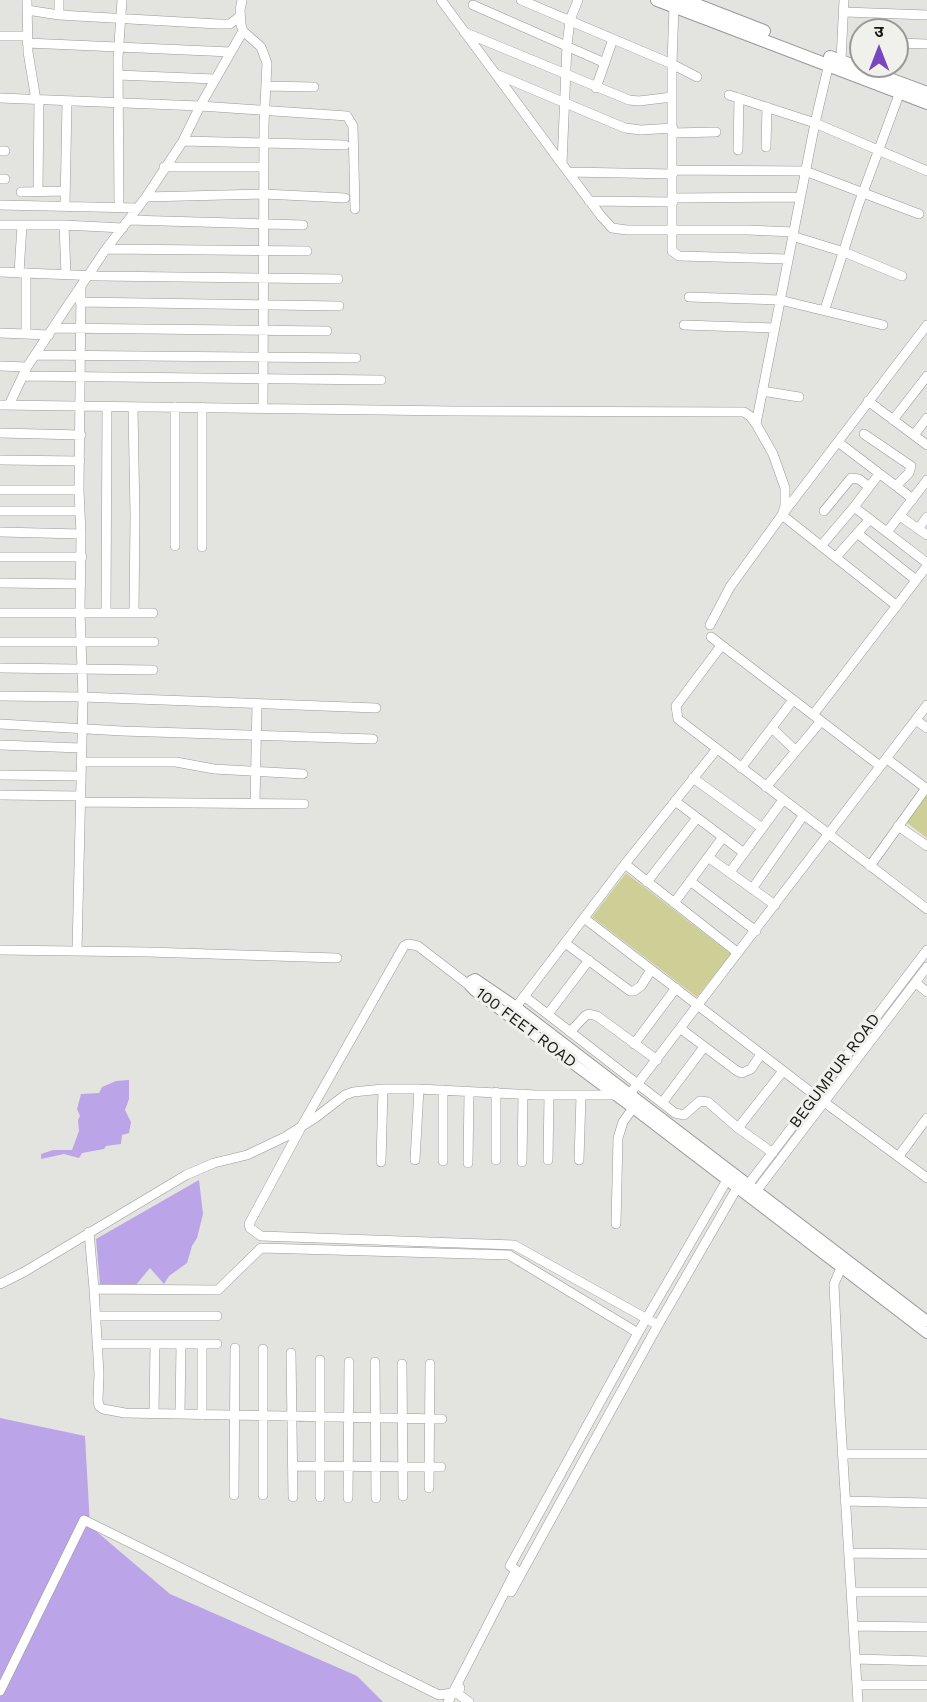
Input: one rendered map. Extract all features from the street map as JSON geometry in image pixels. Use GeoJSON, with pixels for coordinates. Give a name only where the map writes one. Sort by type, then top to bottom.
{"type":"FeatureCollection","features":[{"type":"Feature","properties":{"kind":"main road"},"geometry":{"type":"LineString","coordinates":[[657,0],[678,2],[927,93]]}},
{"type":"Feature","properties":{"kind":"main road"},"geometry":{"type":"LineString","coordinates":[[833,60],[927,103]]}},
{"type":"Feature","properties":{"kind":"street"},"geometry":{"type":"LineString","coordinates":[[59,0],[59,15]]}},
{"type":"Feature","properties":{"kind":"street"},"geometry":{"type":"LineString","coordinates":[[119,207],[118,75],[122,0]]}},
{"type":"Feature","properties":{"kind":"street"},"geometry":{"type":"LineString","coordinates":[[242,0],[239,17],[243,31],[261,47],[267,63],[264,142],[263,407]]}},
{"type":"Feature","properties":{"kind":"street"},"geometry":{"type":"LineString","coordinates":[[441,0],[561,164],[612,228],[748,230],[793,234],[902,276]]}},
{"type":"Feature","properties":{"kind":"street"},"geometry":{"type":"LineString","coordinates":[[521,0],[672,64],[697,77]]}},
{"type":"Feature","properties":{"kind":"street"},"geometry":{"type":"LineString","coordinates":[[561,164],[567,45],[570,20],[578,0]]}},
{"type":"Feature","properties":{"kind":"street"},"geometry":{"type":"LineString","coordinates":[[756,424],[805,171],[815,123],[845,12],[844,0]]}},
{"type":"Feature","properties":{"kind":"street"},"geometry":{"type":"LineString","coordinates":[[678,2],[672,64],[672,251],[679,256],[788,259]]}},
{"type":"Feature","properties":{"kind":"street"},"geometry":{"type":"LineString","coordinates":[[38,191],[38,100],[27,40],[27,5],[59,15],[121,20],[226,24],[239,17]]}},
{"type":"Feature","properties":{"kind":"street"},"geometry":{"type":"LineString","coordinates":[[472,5],[605,63]]}},
{"type":"Feature","properties":{"kind":"street"},"geometry":{"type":"LineString","coordinates":[[845,12],[927,15]]}},
{"type":"Feature","properties":{"kind":"street"},"geometry":{"type":"LineString","coordinates":[[4,405],[106,249],[146,197],[183,141],[200,106],[243,31]]}},
{"type":"Feature","properties":{"kind":"street"},"geometry":{"type":"LineString","coordinates":[[463,32],[629,100],[672,97]]}},
{"type":"Feature","properties":{"kind":"street"},"geometry":{"type":"LineString","coordinates":[[0,36],[27,40],[231,52]]}},
{"type":"Feature","properties":{"kind":"street"},"geometry":{"type":"LineString","coordinates":[[596,88],[614,39]]}},
{"type":"Feature","properties":{"kind":"street"},"geometry":{"type":"LineString","coordinates":[[909,43],[927,44]]}},
{"type":"Feature","properties":{"kind":"street"},"geometry":{"type":"LineString","coordinates":[[494,73],[625,128],[717,132]]}},
{"type":"Feature","properties":{"kind":"street"},"geometry":{"type":"LineString","coordinates":[[118,75],[215,79]]}},
{"type":"Feature","properties":{"kind":"street"},"geometry":{"type":"LineString","coordinates":[[266,86],[314,87]]}},
{"type":"Feature","properties":{"kind":"street"},"geometry":{"type":"LineString","coordinates":[[825,309],[878,150],[900,92]]}},
{"type":"Feature","properties":{"kind":"street"},"geometry":{"type":"LineString","coordinates":[[729,95],[815,123],[927,171]]}},
{"type":"Feature","properties":{"kind":"street"},"geometry":{"type":"LineString","coordinates":[[0,98],[340,114],[350,120],[354,136],[355,209]]}},
{"type":"Feature","properties":{"kind":"street"},"geometry":{"type":"LineString","coordinates":[[738,150],[739,98]]}},
{"type":"Feature","properties":{"kind":"street"},"geometry":{"type":"LineString","coordinates":[[65,206],[68,101]]}},
{"type":"Feature","properties":{"kind":"street"},"geometry":{"type":"LineString","coordinates":[[766,147],[767,107]]}},
{"type":"Feature","properties":{"kind":"street"},"geometry":{"type":"LineString","coordinates":[[183,141],[345,145]]}},
{"type":"Feature","properties":{"kind":"street"},"geometry":{"type":"LineString","coordinates":[[164,167],[264,167]]}},
{"type":"Feature","properties":{"kind":"street"},"geometry":{"type":"LineString","coordinates":[[568,172],[805,171],[918,214]]}},
{"type":"Feature","properties":{"kind":"street"},"geometry":{"type":"LineString","coordinates":[[21,192],[65,191]]}},
{"type":"Feature","properties":{"kind":"street"},"geometry":{"type":"LineString","coordinates":[[146,197],[264,194],[345,198]]}},
{"type":"Feature","properties":{"kind":"street"},"geometry":{"type":"LineString","coordinates":[[589,201],[800,197]]}},
{"type":"Feature","properties":{"kind":"street"},"geometry":{"type":"LineString","coordinates":[[0,205],[138,208]]}},
{"type":"Feature","properties":{"kind":"street"},"geometry":{"type":"LineString","coordinates":[[0,225],[264,222],[303,225]]}},
{"type":"Feature","properties":{"kind":"street"},"geometry":{"type":"LineString","coordinates":[[22,225],[26,334]]}},
{"type":"Feature","properties":{"kind":"street"},"geometry":{"type":"LineString","coordinates":[[64,225],[66,274]]}},
{"type":"Feature","properties":{"kind":"street"},"geometry":{"type":"LineString","coordinates":[[106,249],[307,251]]}},
{"type":"Feature","properties":{"kind":"street"},"geometry":{"type":"LineString","coordinates":[[0,272],[338,279]]}},
{"type":"Feature","properties":{"kind":"street"},"geometry":{"type":"LineString","coordinates":[[77,951],[83,697],[79,490],[81,287]]}},
{"type":"Feature","properties":{"kind":"street"},"geometry":{"type":"LineString","coordinates":[[689,297],[780,300],[825,309],[883,325]]}},
{"type":"Feature","properties":{"kind":"street"},"geometry":{"type":"LineString","coordinates":[[80,302],[339,306]]}},
{"type":"Feature","properties":{"kind":"street"},"geometry":{"type":"LineString","coordinates":[[684,325],[774,328]]}},
{"type":"Feature","properties":{"kind":"street"},"geometry":{"type":"LineString","coordinates":[[710,625],[730,587],[782,515],[926,329]]}},
{"type":"Feature","properties":{"kind":"street"},"geometry":{"type":"LineString","coordinates":[[0,333],[26,334],[80,330],[327,331]]}},
{"type":"Feature","properties":{"kind":"street"},"geometry":{"type":"LineString","coordinates":[[35,355],[356,358]]}},
{"type":"Feature","properties":{"kind":"street"},"geometry":{"type":"LineString","coordinates":[[0,366],[79,378],[381,380]]}},
{"type":"Feature","properties":{"kind":"street"},"geometry":{"type":"LineString","coordinates":[[894,420],[927,376]]}},
{"type":"Feature","properties":{"kind":"street"},"geometry":{"type":"LineString","coordinates":[[762,391],[799,397]]}},
{"type":"Feature","properties":{"kind":"street"},"geometry":{"type":"LineString","coordinates":[[868,401],[927,445]]}},
{"type":"Feature","properties":{"kind":"street"},"geometry":{"type":"LineString","coordinates":[[4,405],[453,411],[737,411],[750,416],[772,453],[786,494],[782,515]]}},
{"type":"Feature","properties":{"kind":"street"},"geometry":{"type":"LineString","coordinates":[[106,407],[106,613]]}},
{"type":"Feature","properties":{"kind":"street"},"geometry":{"type":"LineString","coordinates":[[175,407],[175,546]]}},
{"type":"Feature","properties":{"kind":"street"},"geometry":{"type":"LineString","coordinates":[[202,407],[202,546]]}},
{"type":"Feature","properties":{"kind":"street"},"geometry":{"type":"LineString","coordinates":[[133,408],[134,613]]}},
{"type":"Feature","properties":{"kind":"street"},"geometry":{"type":"LineString","coordinates":[[914,435],[927,418]]}},
{"type":"Feature","properties":{"kind":"street"},"geometry":{"type":"LineString","coordinates":[[0,433],[81,435]]}},
{"type":"Feature","properties":{"kind":"street"},"geometry":{"type":"LineString","coordinates":[[864,434],[911,466],[909,473],[896,486]]}},
{"type":"Feature","properties":{"kind":"street"},"geometry":{"type":"LineString","coordinates":[[838,442],[913,499]]}},
{"type":"Feature","properties":{"kind":"street"},"geometry":{"type":"LineString","coordinates":[[0,460],[80,462]]}},
{"type":"Feature","properties":{"kind":"street"},"geometry":{"type":"LineString","coordinates":[[821,546],[879,474]]}},
{"type":"Feature","properties":{"kind":"street"},"geometry":{"type":"LineString","coordinates":[[824,511],[851,478],[859,479],[869,486]]}},
{"type":"Feature","properties":{"kind":"street"},"geometry":{"type":"LineString","coordinates":[[887,532],[927,480]]}},
{"type":"Feature","properties":{"kind":"street"},"geometry":{"type":"LineString","coordinates":[[0,490],[79,490]]}},
{"type":"Feature","properties":{"kind":"street"},"geometry":{"type":"LineString","coordinates":[[766,787],[796,751],[817,718],[927,565],[854,507]]}},
{"type":"Feature","properties":{"kind":"street"},"geometry":{"type":"LineString","coordinates":[[0,511],[80,511]]}},
{"type":"Feature","properties":{"kind":"street"},"geometry":{"type":"LineString","coordinates":[[782,515],[897,606]]}},
{"type":"Feature","properties":{"kind":"street"},"geometry":{"type":"LineString","coordinates":[[900,516],[927,535]]}},
{"type":"Feature","properties":{"kind":"street"},"geometry":{"type":"LineString","coordinates":[[918,529],[927,517]]}},
{"type":"Feature","properties":{"kind":"street"},"geometry":{"type":"LineString","coordinates":[[836,557],[870,519]]}},
{"type":"Feature","properties":{"kind":"street"},"geometry":{"type":"LineString","coordinates":[[0,532],[81,534]]}},
{"type":"Feature","properties":{"kind":"street"},"geometry":{"type":"LineString","coordinates":[[857,533],[916,580]]}},
{"type":"Feature","properties":{"kind":"street"},"geometry":{"type":"LineString","coordinates":[[0,557],[82,557]]}},
{"type":"Feature","properties":{"kind":"street"},"geometry":{"type":"LineString","coordinates":[[0,583],[81,584]]}},
{"type":"Feature","properties":{"kind":"street"},"geometry":{"type":"LineString","coordinates":[[0,613],[153,614]]}},
{"type":"Feature","properties":{"kind":"street"},"geometry":{"type":"LineString","coordinates":[[711,637],[817,718],[926,788],[870,866]]}},
{"type":"Feature","properties":{"kind":"street"},"geometry":{"type":"LineString","coordinates":[[0,642],[154,642]]}},
{"type":"Feature","properties":{"kind":"street"},"geometry":{"type":"LineString","coordinates":[[721,646],[676,706],[678,719],[927,909]]}},
{"type":"Feature","properties":{"kind":"street"},"geometry":{"type":"LineString","coordinates":[[0,668],[153,670]]}},
{"type":"Feature","properties":{"kind":"street"},"geometry":{"type":"LineString","coordinates":[[0,696],[376,708]]}},
{"type":"Feature","properties":{"kind":"street"},"geometry":{"type":"LineString","coordinates":[[741,768],[793,700]]}},
{"type":"Feature","properties":{"kind":"street"},"geometry":{"type":"LineString","coordinates":[[255,804],[257,704]]}},
{"type":"Feature","properties":{"kind":"street"},"geometry":{"type":"LineString","coordinates":[[0,1284],[186,1175],[214,1163],[248,1155],[265,1148],[353,1092],[418,1089],[581,1096],[629,1095],[927,705]]}},
{"type":"Feature","properties":{"kind":"street"},"geometry":{"type":"LineString","coordinates":[[916,720],[927,728]]}},
{"type":"Feature","properties":{"kind":"street"},"geometry":{"type":"LineString","coordinates":[[0,724],[122,731],[373,739]]}},
{"type":"Feature","properties":{"kind":"street"},"geometry":{"type":"LineString","coordinates":[[772,728],[796,751]]}},
{"type":"Feature","properties":{"kind":"street"},"geometry":{"type":"LineString","coordinates":[[0,745],[80,748]]}},
{"type":"Feature","properties":{"kind":"street"},"geometry":{"type":"LineString","coordinates":[[516,1007],[625,864],[716,750]]}},
{"type":"Feature","properties":{"kind":"street"},"geometry":{"type":"LineString","coordinates":[[81,762],[176,762],[256,773],[303,774]]}},
{"type":"Feature","properties":{"kind":"street"},"geometry":{"type":"LineString","coordinates":[[0,775],[81,776]]}},
{"type":"Feature","properties":{"kind":"street"},"geometry":{"type":"LineString","coordinates":[[693,778],[762,828]]}},
{"type":"Feature","properties":{"kind":"street"},"geometry":{"type":"LineString","coordinates":[[0,795],[81,800],[304,804]]}},
{"type":"Feature","properties":{"kind":"street"},"geometry":{"type":"LineString","coordinates":[[730,872],[783,800]]}},
{"type":"Feature","properties":{"kind":"street"},"geometry":{"type":"LineString","coordinates":[[675,801],[744,853]]}},
{"type":"Feature","properties":{"kind":"street"},"geometry":{"type":"LineString","coordinates":[[753,889],[803,816]]}},
{"type":"Feature","properties":{"kind":"street"},"geometry":{"type":"LineString","coordinates":[[647,882],[697,818]]}},
{"type":"Feature","properties":{"kind":"street"},"geometry":{"type":"LineString","coordinates":[[898,826],[927,846]]}},
{"type":"Feature","properties":{"kind":"street"},"geometry":{"type":"LineString","coordinates":[[674,903],[723,837]]}},
{"type":"Feature","properties":{"kind":"street"},"geometry":{"type":"LineString","coordinates":[[708,857],[775,905]]}},
{"type":"Feature","properties":{"kind":"street"},"geometry":{"type":"LineString","coordinates":[[625,864],[738,954]]}},
{"type":"Feature","properties":{"kind":"street"},"geometry":{"type":"LineString","coordinates":[[690,881],[756,931]]}},
{"type":"Feature","properties":{"kind":"street"},"geometry":{"type":"LineString","coordinates":[[584,918],[927,1178]]}},
{"type":"Feature","properties":{"kind":"street"},"geometry":{"type":"LineString","coordinates":[[565,943],[630,991],[640,986],[651,970]]}},
{"type":"Feature","properties":{"kind":"street"},"geometry":{"type":"LineString","coordinates":[[470,986],[418,946],[408,944],[404,946],[301,1127],[249,1224],[250,1228],[261,1236],[514,1245],[658,1325]]}},
{"type":"Feature","properties":{"kind":"street"},"geometry":{"type":"LineString","coordinates":[[0,950],[337,958]]}},
{"type":"Feature","properties":{"kind":"street","name":"BEGUMPUR ROAD"},"geometry":{"type":"LineString","coordinates":[[747,1190],[773,1153],[820,1099],[927,950]]}},
{"type":"Feature","properties":{"kind":"street"},"geometry":{"type":"LineString","coordinates":[[548,1014],[589,960]]}},
{"type":"Feature","properties":{"kind":"street"},"geometry":{"type":"LineString","coordinates":[[918,962],[926,968]]}},
{"type":"Feature","properties":{"kind":"street","name":"BEGUMPUR ROAD"},"geometry":{"type":"LineString","coordinates":[[747,1190],[926,968]]}},
{"type":"Feature","properties":{"kind":"street","name":"100 FEET ROAD"},"geometry":{"type":"LineString","coordinates":[[927,1321],[747,1190],[728,1180],[470,986],[471,981],[475,979],[516,1007],[629,1095],[747,1190],[841,1268],[927,1333]]}},
{"type":"Feature","properties":{"kind":"street"},"geometry":{"type":"LineString","coordinates":[[916,983],[927,992]]}},
{"type":"Feature","properties":{"kind":"street"},"geometry":{"type":"LineString","coordinates":[[634,1044],[676,988]]}},
{"type":"Feature","properties":{"kind":"street"},"geometry":{"type":"LineString","coordinates":[[524,996],[680,1115],[684,1115],[695,1104],[704,1101],[714,1106],[738,1128],[773,1153]]}},
{"type":"Feature","properties":{"kind":"street"},"geometry":{"type":"LineString","coordinates":[[570,1032],[585,1016],[589,1014],[597,1016],[657,1060]]}},
{"type":"Feature","properties":{"kind":"street"},"geometry":{"type":"LineString","coordinates":[[681,1029],[736,1071],[742,1073],[752,1068],[762,1054]]}},
{"type":"Feature","properties":{"kind":"street"},"geometry":{"type":"LineString","coordinates":[[662,1103],[704,1047]]}},
{"type":"Feature","properties":{"kind":"street"},"geometry":{"type":"LineString","coordinates":[[738,1128],[783,1071]]}},
{"type":"Feature","properties":{"kind":"street"},"geometry":{"type":"LineString","coordinates":[[381,1162],[383,1089]]}},
{"type":"Feature","properties":{"kind":"street"},"geometry":{"type":"LineString","coordinates":[[416,1160],[418,1089]]}},
{"type":"Feature","properties":{"kind":"street"},"geometry":{"type":"LineString","coordinates":[[443,1090],[443,1161]]}},
{"type":"Feature","properties":{"kind":"street"},"geometry":{"type":"LineString","coordinates":[[468,1163],[470,1092]]}},
{"type":"Feature","properties":{"kind":"street"},"geometry":{"type":"LineString","coordinates":[[496,1092],[496,1160]]}},
{"type":"Feature","properties":{"kind":"street"},"geometry":{"type":"LineString","coordinates":[[522,1161],[523,1094]]}},
{"type":"Feature","properties":{"kind":"street"},"geometry":{"type":"LineString","coordinates":[[548,1160],[549,1095]]}},
{"type":"Feature","properties":{"kind":"street"},"geometry":{"type":"LineString","coordinates":[[579,1160],[581,1096]]}},
{"type":"Feature","properties":{"kind":"street"},"geometry":{"type":"LineString","coordinates":[[616,1224],[618,1138],[623,1122],[633,1108]]}},
{"type":"Feature","properties":{"kind":"street"},"geometry":{"type":"LineString","coordinates":[[899,1156],[925,1125]]}},
{"type":"Feature","properties":{"kind":"street"},"geometry":{"type":"LineString","coordinates":[[453,1696],[516,1570],[510,1566],[638,1333],[728,1180]]}},
{"type":"Feature","properties":{"kind":"street"},"geometry":{"type":"LineString","coordinates":[[453,1696],[658,1325],[747,1190]]}},
{"type":"Feature","properties":{"kind":"street"},"geometry":{"type":"LineString","coordinates":[[88,1232],[96,1316],[99,1406],[109,1412],[442,1419]]}},
{"type":"Feature","properties":{"kind":"street"},"geometry":{"type":"LineString","coordinates":[[94,1289],[218,1290],[261,1248],[509,1255],[638,1333]]}},
{"type":"Feature","properties":{"kind":"street"},"geometry":{"type":"LineString","coordinates":[[841,1268],[834,1284],[858,1702]]}},
{"type":"Feature","properties":{"kind":"street"},"geometry":{"type":"LineString","coordinates":[[96,1316],[217,1316]]}},
{"type":"Feature","properties":{"kind":"street"},"geometry":{"type":"LineString","coordinates":[[97,1344],[217,1344]]}},
{"type":"Feature","properties":{"kind":"street"},"geometry":{"type":"LineString","coordinates":[[154,1413],[155,1344]]}},
{"type":"Feature","properties":{"kind":"street"},"geometry":{"type":"LineString","coordinates":[[180,1414],[181,1344]]}},
{"type":"Feature","properties":{"kind":"street"},"geometry":{"type":"LineString","coordinates":[[202,1344],[202,1415]]}},
{"type":"Feature","properties":{"kind":"street"},"geometry":{"type":"LineString","coordinates":[[234,1495],[235,1348]]}},
{"type":"Feature","properties":{"kind":"street"},"geometry":{"type":"LineString","coordinates":[[262,1495],[263,1349]]}},
{"type":"Feature","properties":{"kind":"street"},"geometry":{"type":"LineString","coordinates":[[291,1353],[293,1497]]}},
{"type":"Feature","properties":{"kind":"street"},"geometry":{"type":"LineString","coordinates":[[320,1360],[320,1497]]}},
{"type":"Feature","properties":{"kind":"street"},"geometry":{"type":"LineString","coordinates":[[348,1497],[349,1362]]}},
{"type":"Feature","properties":{"kind":"street"},"geometry":{"type":"LineString","coordinates":[[375,1362],[376,1498]]}},
{"type":"Feature","properties":{"kind":"street"},"geometry":{"type":"LineString","coordinates":[[402,1364],[403,1496]]}},
{"type":"Feature","properties":{"kind":"street"},"geometry":{"type":"LineString","coordinates":[[429,1488],[430,1364]]}},
{"type":"Feature","properties":{"kind":"street"},"geometry":{"type":"LineString","coordinates":[[842,1454],[927,1454]]}},
{"type":"Feature","properties":{"kind":"street"},"geometry":{"type":"LineString","coordinates":[[293,1466],[441,1467]]}},
{"type":"Feature","properties":{"kind":"street"},"geometry":{"type":"LineString","coordinates":[[845,1501],[927,1503]]}},
{"type":"Feature","properties":{"kind":"street"},"geometry":{"type":"LineString","coordinates":[[0,1691],[84,1520],[439,1695],[453,1696],[469,1702]]}},
{"type":"Feature","properties":{"kind":"street"},"geometry":{"type":"LineString","coordinates":[[849,1553],[927,1554]]}},
{"type":"Feature","properties":{"kind":"street"},"geometry":{"type":"LineString","coordinates":[[851,1592],[927,1592]]}},
{"type":"Feature","properties":{"kind":"street"},"geometry":{"type":"LineString","coordinates":[[853,1626],[927,1627]]}},
{"type":"Feature","properties":{"kind":"street"},"geometry":{"type":"LineString","coordinates":[[855,1659],[927,1661]]}},
{"type":"Feature","properties":{"kind":"street"},"geometry":{"type":"LineString","coordinates":[[857,1684],[927,1685]]}},
{"type":"Feature","properties":{"kind":"green space"},"geometry":{"type":"Polygon","coordinates":[[[927,794],[927,838],[906,822],[927,794]]]}},
{"type":"Feature","properties":{"kind":"green space"},"geometry":{"type":"Polygon","coordinates":[[[626,873],[731,954],[697,997],[592,917],[626,873]]]}},
{"type":"Feature","properties":{"kind":"shaded area"},"geometry":{"type":"Polygon","coordinates":[[[129,1080],[129,1099],[125,1110],[131,1122],[129,1133],[122,1135],[121,1144],[82,1153],[79,1158],[64,1154],[41,1159],[41,1154],[53,1150],[72,1150],[79,1131],[80,1116],[77,1109],[81,1094],[99,1093],[102,1087],[116,1081],[129,1080]]]}},
{"type":"Feature","properties":{"kind":"shaded area"},"geometry":{"type":"Polygon","coordinates":[[[199,1180],[203,1214],[187,1263],[169,1276],[164,1284],[150,1268],[135,1286],[100,1284],[96,1239],[199,1180]]]}},
{"type":"Feature","properties":{"kind":"shaded area"},"geometry":{"type":"Polygon","coordinates":[[[0,1418],[85,1436],[90,1526],[170,1594],[357,1676],[383,1702],[0,1702],[0,1418]]]}}]}
